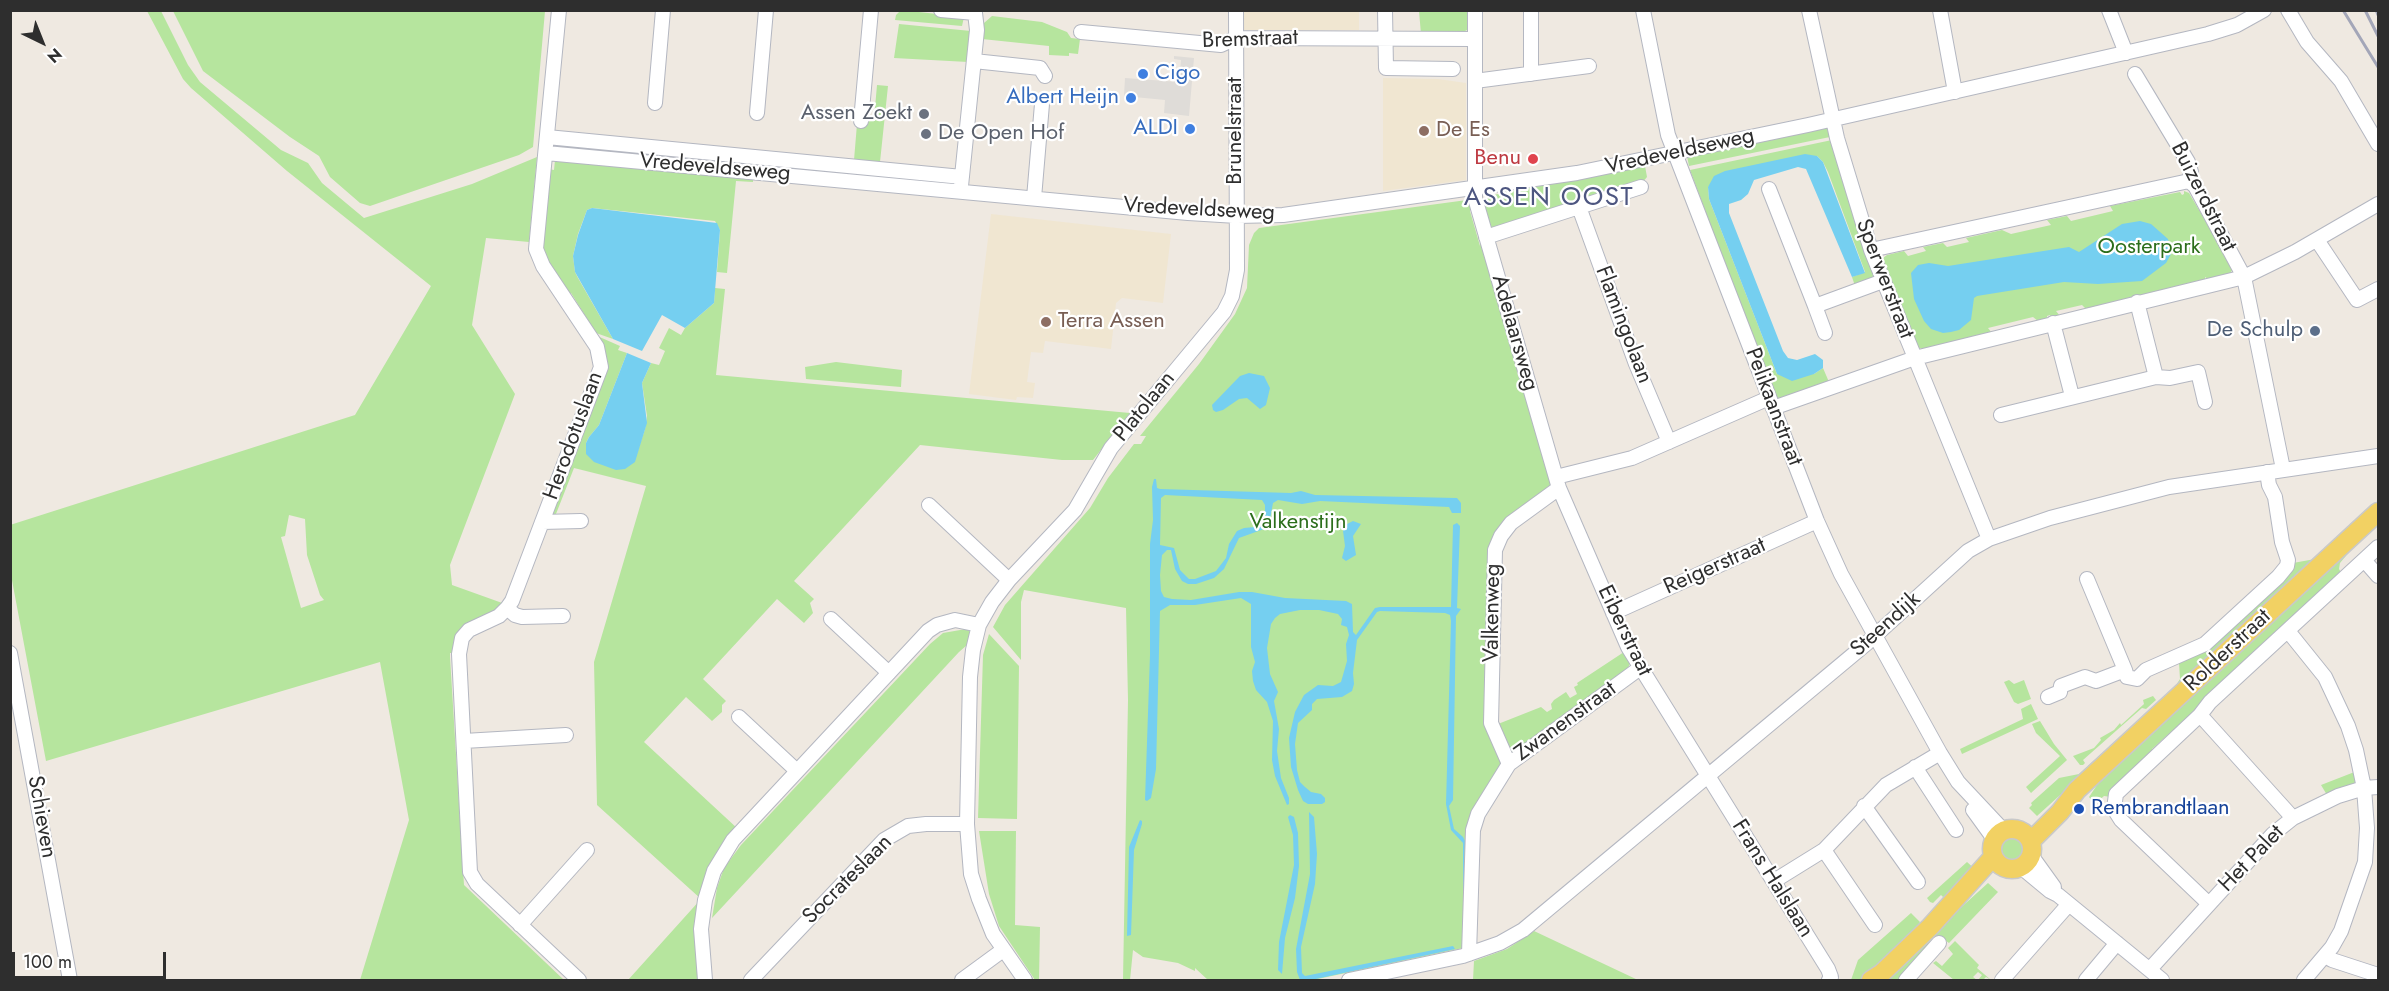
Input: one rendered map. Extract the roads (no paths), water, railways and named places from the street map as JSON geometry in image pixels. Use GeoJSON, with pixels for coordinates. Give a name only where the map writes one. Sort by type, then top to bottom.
{"type":"FeatureCollection","features":[{"type":"Feature","properties":{"kind":"main road","name":"Rolderstraat"},"geometry":{"type":"LineString","coordinates":[[1877,978],[1934,935],[2012,848],[2060,812],[2077,790],[2379,512]]}},
{"type":"Feature","properties":{"kind":"street"},"geometry":{"type":"LineString","coordinates":[[546,153],[559,10]]}},
{"type":"Feature","properties":{"kind":"street"},"geometry":{"type":"LineString","coordinates":[[655,103],[663,10]]}},
{"type":"Feature","properties":{"kind":"street"},"geometry":{"type":"LineString","coordinates":[[757,113],[766,10]]}},
{"type":"Feature","properties":{"kind":"street"},"geometry":{"type":"LineString","coordinates":[[861,121],[871,10]]}},
{"type":"Feature","properties":{"kind":"street"},"geometry":{"type":"LineString","coordinates":[[941,10],[975,13],[977,30],[961,184]]}},
{"type":"Feature","properties":{"kind":"street","name":"Brunelstraat"},"geometry":{"type":"LineString","coordinates":[[1236,10],[1237,216]]}},
{"type":"Feature","properties":{"kind":"street"},"geometry":{"type":"LineString","coordinates":[[1384,10],[1386,68],[1453,69]]}},
{"type":"Feature","properties":{"kind":"street","name":"Adelaarsweg"},"geometry":{"type":"LineString","coordinates":[[1475,10],[1475,189],[1477,206],[1557,482]]}},
{"type":"Feature","properties":{"kind":"street"},"geometry":{"type":"LineString","coordinates":[[1531,74],[1532,10]]}},
{"type":"Feature","properties":{"kind":"street","name":"Pelikaanstraat"},"geometry":{"type":"LineString","coordinates":[[1643,10],[1660,102],[1674,153],[1817,521],[1841,574],[1958,782],[2050,891],[2058,895],[2162,981]]}},
{"type":"Feature","properties":{"kind":"street","name":"Sperwerstraat"},"geometry":{"type":"LineString","coordinates":[[1809,10],[1832,120],[1854,201],[1871,250],[1989,539]]}},
{"type":"Feature","properties":{"kind":"street"},"geometry":{"type":"LineString","coordinates":[[1940,10],[1955,92]]}},
{"type":"Feature","properties":{"kind":"street"},"geometry":{"type":"LineString","coordinates":[[2109,10],[2126,53]]}},
{"type":"Feature","properties":{"kind":"street","name":"Vredeveldseweg"},"geometry":{"type":"LineString","coordinates":[[547,137],[961,184],[1034,198],[1237,216],[1319,211],[1577,173],[1832,120],[2229,28],[2264,10]]}},
{"type":"Feature","properties":{"kind":"street"},"geometry":{"type":"LineString","coordinates":[[2288,10],[2312,48],[2341,81],[2379,144]]}},
{"type":"Feature","properties":{"kind":"street","name":"Bremstraat"},"geometry":{"type":"LineString","coordinates":[[1081,32],[1221,45],[1236,38],[1474,39]]}},
{"type":"Feature","properties":{"kind":"street"},"geometry":{"type":"LineString","coordinates":[[974,61],[1040,68],[1045,76]]}},
{"type":"Feature","properties":{"kind":"street"},"geometry":{"type":"LineString","coordinates":[[1475,81],[1588,66]]}},
{"type":"Feature","properties":{"kind":"street","name":"Buizerdstraat"},"geometry":{"type":"LineString","coordinates":[[2135,74],[2188,162],[2191,172],[2189,181],[2195,186],[2244,277],[2283,469]]}},
{"type":"Feature","properties":{"kind":"street"},"geometry":{"type":"LineString","coordinates":[[1034,198],[1042,104]]}},
{"type":"Feature","properties":{"kind":"street","name":"Vredeveldseweg"},"geometry":{"type":"LineString","coordinates":[[546,153],[961,184]]}},
{"type":"Feature","properties":{"kind":"street","name":"Herodotuslaan"},"geometry":{"type":"LineString","coordinates":[[507,608],[599,374],[601,362],[597,347],[543,266],[536,249],[546,153]]}},
{"type":"Feature","properties":{"kind":"street"},"geometry":{"type":"LineString","coordinates":[[1871,250],[2189,181]]}},
{"type":"Feature","properties":{"kind":"street","name":"Vredeveldseweg"},"geometry":{"type":"LineString","coordinates":[[1486,237],[1641,187]]}},
{"type":"Feature","properties":{"kind":"street"},"geometry":{"type":"LineString","coordinates":[[1769,189],[1825,333]]}},
{"type":"Feature","properties":{"kind":"street"},"geometry":{"type":"LineString","coordinates":[[1557,482],[1632,458],[1771,403],[1915,358],[2244,277],[2318,240],[2379,204]]}},
{"type":"Feature","properties":{"kind":"street","name":"Flamingolaan"},"geometry":{"type":"LineString","coordinates":[[1579,207],[1636,364],[1669,442]]}},
{"type":"Feature","properties":{"kind":"street","name":"Platolaan"},"geometry":{"type":"LineString","coordinates":[[1025,981],[1003,950],[987,920],[974,885],[969,856],[967,824],[970,663],[979,625],[992,602],[1009,580],[1075,510],[1111,448],[1224,312],[1232,296],[1236,279],[1237,216]]}},
{"type":"Feature","properties":{"kind":"street"},"geometry":{"type":"LineString","coordinates":[[2318,240],[2357,300],[2379,289]]}},
{"type":"Feature","properties":{"kind":"street"},"geometry":{"type":"LineString","coordinates":[[1815,306],[1883,280]]}},
{"type":"Feature","properties":{"kind":"street"},"geometry":{"type":"LineString","coordinates":[[2137,302],[2156,377]]}},
{"type":"Feature","properties":{"kind":"street"},"geometry":{"type":"LineString","coordinates":[[2053,323],[2072,396]]}},
{"type":"Feature","properties":{"kind":"street"},"geometry":{"type":"LineString","coordinates":[[2001,415],[2156,377],[2170,378],[2198,372],[2205,402]]}},
{"type":"Feature","properties":{"kind":"street","name":"Steendijk"},"geometry":{"type":"LineString","coordinates":[[1349,981],[1469,954],[1500,943],[1523,930],[1875,637],[1968,551],[1989,539],[2050,518],[2169,487],[2379,456]]}},
{"type":"Feature","properties":{"kind":"street"},"geometry":{"type":"LineString","coordinates":[[2087,579],[2127,677],[2137,679],[2146,670],[2205,644],[2287,566],[2275,497],[2269,485],[2267,472]]}},
{"type":"Feature","properties":{"kind":"street","name":"Eiberstraat"},"geometry":{"type":"LineString","coordinates":[[1557,482],[1613,613],[1640,668],[1709,777]]}},
{"type":"Feature","properties":{"kind":"street","name":"Valkenweg"},"geometry":{"type":"LineString","coordinates":[[1509,764],[1491,723],[1495,550],[1501,536],[1511,523],[1557,482]]}},
{"type":"Feature","properties":{"kind":"street"},"geometry":{"type":"LineString","coordinates":[[929,505],[1009,580]]}},
{"type":"Feature","properties":{"kind":"street","name":"Herodotuslaan"},"geometry":{"type":"LineString","coordinates":[[542,522],[581,521]]}},
{"type":"Feature","properties":{"kind":"street","name":"Reigerstraat"},"geometry":{"type":"LineString","coordinates":[[1613,613],[1817,521]]}},
{"type":"Feature","properties":{"kind":"street"},"geometry":{"type":"LineString","coordinates":[[2209,904],[2121,820],[2114,809],[2116,794],[2200,715],[2210,702],[2379,547]]}},
{"type":"Feature","properties":{"kind":"street"},"geometry":{"type":"LineString","coordinates":[[2364,560],[2379,576]]}},
{"type":"Feature","properties":{"kind":"street"},"geometry":{"type":"LineString","coordinates":[[563,616],[522,617],[515,615],[507,608],[499,616],[469,630],[459,645],[470,872],[477,884],[579,981]]}},
{"type":"Feature","properties":{"kind":"street"},"geometry":{"type":"LineString","coordinates":[[831,618],[889,673]]}},
{"type":"Feature","properties":{"kind":"street"},"geometry":{"type":"LineString","coordinates":[[705,981],[702,914],[714,871],[733,840],[927,631],[937,625],[955,620],[979,625]]}},
{"type":"Feature","properties":{"kind":"street"},"geometry":{"type":"LineString","coordinates":[[2288,631],[2325,677],[2340,706],[2356,750],[2364,788],[2367,828],[2365,862],[2341,931],[2325,956],[2304,981]]}},
{"type":"Feature","properties":{"kind":"street","name":"Schieven"},"geometry":{"type":"LineString","coordinates":[[10,653],[70,981]]}},
{"type":"Feature","properties":{"kind":"street","name":"Zwanenstraat"},"geometry":{"type":"LineString","coordinates":[[1469,954],[1474,823],[1509,764],[1640,668]]}},
{"type":"Feature","properties":{"kind":"street"},"geometry":{"type":"LineString","coordinates":[[2048,697],[2060,692],[2061,686],[2085,677],[2096,681],[2125,670]]}},
{"type":"Feature","properties":{"kind":"street"},"geometry":{"type":"LineString","coordinates":[[2200,715],[2293,818]]}},
{"type":"Feature","properties":{"kind":"street"},"geometry":{"type":"LineString","coordinates":[[739,717],[797,771]]}},
{"type":"Feature","properties":{"kind":"street"},"geometry":{"type":"LineString","coordinates":[[464,741],[566,735]]}},
{"type":"Feature","properties":{"kind":"street"},"geometry":{"type":"LineString","coordinates":[[1774,881],[1824,850],[1886,785],[1940,753]]}},
{"type":"Feature","properties":{"kind":"street"},"geometry":{"type":"LineString","coordinates":[[1915,767],[1956,830]]}},
{"type":"Feature","properties":{"kind":"street","name":"Frans Halslaan"},"geometry":{"type":"LineString","coordinates":[[1709,777],[1828,969],[1832,977],[1829,981]]}},
{"type":"Feature","properties":{"kind":"street","name":"Het Palet"},"geometry":{"type":"LineString","coordinates":[[2150,969],[2273,834],[2293,818],[2326,800],[2364,788],[2379,787]]}},
{"type":"Feature","properties":{"kind":"street"},"geometry":{"type":"LineString","coordinates":[[1864,806],[1918,882]]}},
{"type":"Feature","properties":{"kind":"street","name":"Socrateslaan"},"geometry":{"type":"LineString","coordinates":[[751,981],[884,840],[908,826],[967,824]]}},
{"type":"Feature","properties":{"kind":"street"},"geometry":{"type":"LineString","coordinates":[[520,925],[587,850]]}},
{"type":"Feature","properties":{"kind":"street"},"geometry":{"type":"LineString","coordinates":[[1824,850],[1875,925]]}},
{"type":"Feature","properties":{"kind":"street"},"geometry":{"type":"LineString","coordinates":[[2365,862],[2379,866]]}},
{"type":"Feature","properties":{"kind":"street"},"geometry":{"type":"LineString","coordinates":[[2002,981],[2069,904]]}},
{"type":"Feature","properties":{"kind":"street"},"geometry":{"type":"LineString","coordinates":[[1906,981],[1934,935]]}},
{"type":"Feature","properties":{"kind":"street"},"geometry":{"type":"LineString","coordinates":[[2086,981],[2117,943]]}},
{"type":"Feature","properties":{"kind":"street"},"geometry":{"type":"LineString","coordinates":[[962,981],[1003,950]]}},
{"type":"Feature","properties":{"kind":"street"},"geometry":{"type":"LineString","coordinates":[[2325,956],[2379,975]]}},
{"type":"Feature","properties":{"kind":"water"},"geometry":{"type":"Polygon","coordinates":[[[1805,154],[1817,156],[1823,162],[1865,273],[1852,277],[1806,169],[1798,167],[1754,180],[1748,194],[1741,200],[1729,204],[1729,213],[1783,351],[1788,358],[1797,360],[1815,354],[1823,360],[1823,368],[1814,374],[1792,381],[1777,374],[1709,199],[1708,187],[1714,176],[1725,171],[1805,154]]]}},
{"type":"Feature","properties":{"kind":"water"},"geometry":{"type":"Polygon","coordinates":[[[592,208],[717,223],[720,230],[714,303],[685,328],[662,315],[642,351],[613,339],[575,272],[573,256],[578,235],[587,210],[592,208]]]}},
{"type":"Feature","properties":{"kind":"water"},"geometry":{"type":"Polygon","coordinates":[[[2140,221],[2151,224],[2168,239],[2171,254],[2166,263],[2142,281],[2098,284],[2064,282],[1977,296],[1974,298],[1971,320],[1959,330],[1943,333],[1931,329],[1924,321],[1914,299],[1911,273],[1918,265],[1929,263],[1948,266],[2069,247],[2079,252],[2122,224],[2140,221]]]}},
{"type":"Feature","properties":{"kind":"water"},"geometry":{"type":"Polygon","coordinates":[[[627,353],[651,363],[642,383],[647,423],[635,462],[625,469],[616,470],[594,462],[586,454],[586,443],[599,425],[627,353]]]}},
{"type":"Feature","properties":{"kind":"water"},"geometry":{"type":"Polygon","coordinates":[[[1249,373],[1264,376],[1270,388],[1266,405],[1260,409],[1247,398],[1239,399],[1223,410],[1216,412],[1213,410],[1212,405],[1240,376],[1249,373]]]}},
{"type":"Feature","properties":{"kind":"water"},"geometry":{"type":"Polygon","coordinates":[[[1156,479],[1157,488],[1160,489],[1291,493],[1301,491],[1315,495],[1457,498],[1461,503],[1461,513],[1452,513],[1449,507],[1320,501],[1302,504],[1278,500],[1273,503],[1270,519],[1264,529],[1239,538],[1224,569],[1214,578],[1196,584],[1182,581],[1175,569],[1171,550],[1167,550],[1162,555],[1160,575],[1161,591],[1164,597],[1172,599],[1191,600],[1252,592],[1285,598],[1346,601],[1352,604],[1353,632],[1356,635],[1375,608],[1451,607],[1453,525],[1457,523],[1460,526],[1457,608],[1461,609],[1456,616],[1453,800],[1449,806],[1454,829],[1465,841],[1463,929],[1463,843],[1451,830],[1446,804],[1450,615],[1377,612],[1357,640],[1352,691],[1342,697],[1317,699],[1312,704],[1312,710],[1298,723],[1295,744],[1300,782],[1311,792],[1321,794],[1325,798],[1322,804],[1308,804],[1303,801],[1291,767],[1289,738],[1295,712],[1304,695],[1318,685],[1333,686],[1341,682],[1347,661],[1346,644],[1349,635],[1347,627],[1341,625],[1342,619],[1338,614],[1319,610],[1300,610],[1280,614],[1275,618],[1271,624],[1267,648],[1270,674],[1278,692],[1274,701],[1279,729],[1277,751],[1281,778],[1289,798],[1287,805],[1275,776],[1272,760],[1273,721],[1267,702],[1256,690],[1253,681],[1252,671],[1255,662],[1251,647],[1251,604],[1241,598],[1195,605],[1170,605],[1160,611],[1156,769],[1151,798],[1145,800],[1152,487],[1156,479]],[[1165,495],[1161,498],[1160,545],[1174,548],[1180,570],[1189,579],[1216,571],[1226,558],[1229,544],[1237,531],[1255,527],[1265,516],[1265,505],[1262,500],[1165,495]]]}},
{"type":"Feature","properties":{"kind":"water"},"geometry":{"type":"Polygon","coordinates":[[[1353,521],[1361,524],[1353,536],[1356,555],[1346,561],[1342,558],[1345,546],[1343,531],[1347,524],[1353,521]]]}},
{"type":"Feature","properties":{"kind":"water"},"geometry":{"type":"Polygon","coordinates":[[[1309,812],[1314,817],[1317,854],[1315,884],[1301,947],[1302,973],[1305,976],[1453,946],[1455,949],[1311,980],[1300,980],[1297,972],[1296,949],[1310,874],[1309,812]]]}},
{"type":"Feature","properties":{"kind":"water"},"geometry":{"type":"Polygon","coordinates":[[[1290,815],[1294,817],[1298,833],[1299,866],[1295,898],[1285,938],[1282,974],[1278,970],[1279,942],[1294,865],[1293,835],[1288,817],[1290,815]]]}},
{"type":"Feature","properties":{"kind":"water"},"geometry":{"type":"Polygon","coordinates":[[[1140,820],[1142,824],[1134,850],[1131,935],[1127,936],[1129,847],[1140,820]]]}},
{"type":"Feature","properties":{"kind":"railway"},"geometry":{"type":"LineString","coordinates":[[2343,10],[2378,67]]}},
{"type":"Feature","properties":{"kind":"railway"},"geometry":{"type":"LineString","coordinates":[[2365,10],[2378,36]]}},
{"type":"Feature","properties":{"kind":"railway"},"geometry":{"type":"LineString","coordinates":[[2376,10],[2378,15]]}},
{"type":"Feature","properties":{"kind":"place","name":"Cigo"},"geometry":{"type":"Point","coordinates":[1143,74]}},
{"type":"Feature","properties":{"kind":"place","name":"Albert Heijn"},"geometry":{"type":"Point","coordinates":[1131,98]}},
{"type":"Feature","properties":{"kind":"place","name":"Assen Zoekt"},"geometry":{"type":"Point","coordinates":[924,114]}},
{"type":"Feature","properties":{"kind":"place","name":"ALDI"},"geometry":{"type":"Point","coordinates":[1190,129]}},
{"type":"Feature","properties":{"kind":"place","name":"De Es"},"geometry":{"type":"Point","coordinates":[1424,131]}},
{"type":"Feature","properties":{"kind":"place","name":"De Open Hof"},"geometry":{"type":"Point","coordinates":[926,134]}},
{"type":"Feature","properties":{"kind":"place","name":"Benu"},"geometry":{"type":"Point","coordinates":[1533,159]}},
{"type":"Feature","properties":{"kind":"place","name":"Terra Assen"},"geometry":{"type":"Point","coordinates":[1046,322]}},
{"type":"Feature","properties":{"kind":"place","name":"De Schulp"},"geometry":{"type":"Point","coordinates":[2315,331]}},
{"type":"Feature","properties":{"kind":"place","name":"Rembrandtlaan"},"geometry":{"type":"Point","coordinates":[2079,809]}},
{"type":"Feature","properties":{"kind":"district","name":"ASSEN OOST"},"geometry":{"type":"Point","coordinates":[1549,199]}},
{"type":"Feature","properties":{"kind":"park label","name":"Oosterpark"},"geometry":{"type":"Point","coordinates":[2149,248]}},
{"type":"Feature","properties":{"kind":"park label","name":"Valkenstijn"},"geometry":{"type":"Point","coordinates":[1298,523]}}]}
